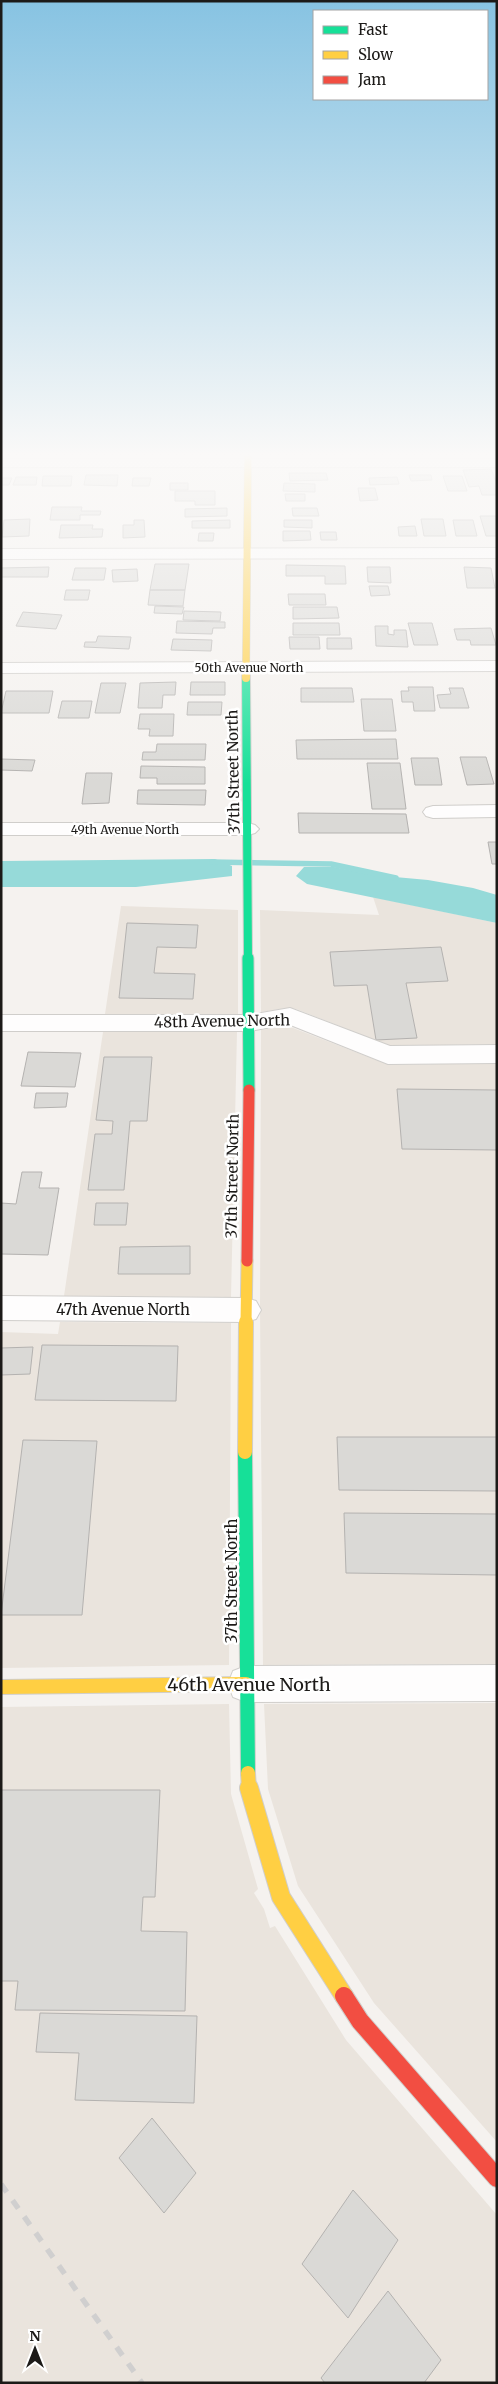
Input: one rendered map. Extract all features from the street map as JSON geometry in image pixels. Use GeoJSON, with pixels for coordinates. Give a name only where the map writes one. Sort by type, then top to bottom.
{"type":"FeatureCollection","features":[{"type":"Feature","properties":{"kind":"street","name":"37th Street North"},"geometry":{"type":"LineString","coordinates":[[248,562],[246,667],[250,1023],[246,1310],[246,1684],[249,1793],[282,1898],[360,2021],[497,2178]]}},
{"type":"Feature","properties":{"kind":"street","name":"50th Avenue North"},"geometry":{"type":"LineString","coordinates":[[1,668],[497,666]]}},
{"type":"Feature","properties":{"kind":"street"},"geometry":{"type":"LineString","coordinates":[[433,812],[497,811]]}},
{"type":"Feature","properties":{"kind":"street","name":"49th Avenue North"},"geometry":{"type":"LineString","coordinates":[[1,828],[248,835]]}},
{"type":"Feature","properties":{"kind":"street","name":"48th Avenue North"},"geometry":{"type":"LineString","coordinates":[[1,1022],[250,1023],[290,1016],[388,1055],[497,1054]]}},
{"type":"Feature","properties":{"kind":"street","name":"47th Avenue North"},"geometry":{"type":"LineString","coordinates":[[1,1308],[246,1310]]}},
{"type":"Feature","properties":{"kind":"street","name":"46th Avenue North"},"geometry":{"type":"LineString","coordinates":[[1,1687],[497,1683]]}},
{"type":"Feature","properties":{"kind":"shaded area"},"geometry":{"type":"Polygon","coordinates":[[[373,897],[497,923],[497,1044],[390,1046],[296,1009],[287,1008],[261,1012],[260,910],[379,915],[373,897]]]}},
{"type":"Feature","properties":{"kind":"shaded area"},"geometry":{"type":"Polygon","coordinates":[[[121,906],[238,910],[238,1014],[105,1014],[121,906]]]}},
{"type":"Feature","properties":{"kind":"shaded area"},"geometry":{"type":"Polygon","coordinates":[[[288,1026],[389,1065],[497,1063],[497,1664],[263,1665],[260,1310],[261,1030],[288,1026]]]}},
{"type":"Feature","properties":{"kind":"shaded area"},"geometry":{"type":"Polygon","coordinates":[[[103,1032],[237,1032],[231,1297],[64,1296],[103,1032]]]}},
{"type":"Feature","properties":{"kind":"shaded area"},"geometry":{"type":"Polygon","coordinates":[[[60,1322],[231,1323],[229,1665],[1,1668],[1,1332],[58,1334],[60,1322]]]}},
{"type":"Feature","properties":{"kind":"shaded area"},"geometry":{"type":"Polygon","coordinates":[[[497,1703],[497,2142],[374,2003],[298,1886],[268,1789],[264,1704],[497,1703]]]}},
{"type":"Feature","properties":{"kind":"shaded area"},"geometry":{"type":"Polygon","coordinates":[[[229,1704],[231,1794],[258,1889],[254,1893],[264,1909],[270,1928],[275,1926],[346,2040],[497,2215],[497,2383],[1,2383],[1,1707],[229,1704]]]}},
{"type":"Feature","properties":{"kind":"water"},"geometry":{"type":"Polygon","coordinates":[[[215,859],[232,866],[232,876],[136,887],[1,887],[1,861],[215,859]]]}},
{"type":"Feature","properties":{"kind":"water"},"geometry":{"type":"Polygon","coordinates":[[[304,867],[334,867],[373,875],[428,880],[473,888],[497,895],[497,923],[307,884],[296,876],[304,867]]]}},
{"type":"Feature","properties":{"kind":"building"},"geometry":{"type":"Polygon","coordinates":[[[155,564],[189,564],[185,590],[150,590],[155,564]]]}},
{"type":"Feature","properties":{"kind":"building"},"geometry":{"type":"Polygon","coordinates":[[[286,565],[345,566],[346,584],[325,584],[325,576],[286,576],[286,565]]]}},
{"type":"Feature","properties":{"kind":"building"},"geometry":{"type":"Polygon","coordinates":[[[49,567],[48,577],[1,577],[1,568],[49,567]]]}},
{"type":"Feature","properties":{"kind":"building"},"geometry":{"type":"Polygon","coordinates":[[[367,567],[390,567],[391,583],[368,582],[367,567]]]}},
{"type":"Feature","properties":{"kind":"building"},"geometry":{"type":"Polygon","coordinates":[[[464,567],[491,568],[495,588],[467,588],[464,567]]]}},
{"type":"Feature","properties":{"kind":"building"},"geometry":{"type":"Polygon","coordinates":[[[75,568],[106,568],[104,580],[72,580],[75,568]]]}},
{"type":"Feature","properties":{"kind":"building"},"geometry":{"type":"Polygon","coordinates":[[[137,569],[138,581],[113,582],[112,570],[137,569]]]}},
{"type":"Feature","properties":{"kind":"building"},"geometry":{"type":"Polygon","coordinates":[[[369,586],[388,586],[390,595],[371,596],[369,586]]]}},
{"type":"Feature","properties":{"kind":"building"},"geometry":{"type":"Polygon","coordinates":[[[66,590],[90,590],[88,600],[64,600],[66,590]]]}},
{"type":"Feature","properties":{"kind":"building"},"geometry":{"type":"Polygon","coordinates":[[[150,590],[185,590],[183,606],[148,605],[150,590]]]}},
{"type":"Feature","properties":{"kind":"building"},"geometry":{"type":"Polygon","coordinates":[[[288,594],[325,594],[326,605],[289,605],[288,594]]]}},
{"type":"Feature","properties":{"kind":"building"},"geometry":{"type":"Polygon","coordinates":[[[155,606],[184,607],[182,614],[154,613],[155,606]]]}},
{"type":"Feature","properties":{"kind":"building"},"geometry":{"type":"Polygon","coordinates":[[[293,607],[337,607],[339,618],[293,619],[293,607]]]}},
{"type":"Feature","properties":{"kind":"building"},"geometry":{"type":"Polygon","coordinates":[[[184,611],[221,612],[220,621],[183,620],[184,611]]]}},
{"type":"Feature","properties":{"kind":"building"},"geometry":{"type":"Polygon","coordinates":[[[23,612],[62,615],[56,629],[16,626],[23,612]]]}},
{"type":"Feature","properties":{"kind":"building"},"geometry":{"type":"Polygon","coordinates":[[[177,621],[225,622],[225,628],[213,628],[212,634],[176,633],[177,621]]]}},
{"type":"Feature","properties":{"kind":"building"},"geometry":{"type":"Polygon","coordinates":[[[293,623],[339,623],[340,635],[293,635],[293,623]]]}},
{"type":"Feature","properties":{"kind":"building"},"geometry":{"type":"Polygon","coordinates":[[[408,623],[432,623],[438,645],[414,645],[408,623]]]}},
{"type":"Feature","properties":{"kind":"building"},"geometry":{"type":"Polygon","coordinates":[[[375,626],[388,626],[388,634],[394,635],[394,630],[406,630],[408,647],[376,646],[375,626]]]}},
{"type":"Feature","properties":{"kind":"building"},"geometry":{"type":"Polygon","coordinates":[[[491,628],[496,645],[471,645],[470,640],[457,640],[454,629],[491,628]]]}},
{"type":"Feature","properties":{"kind":"building"},"geometry":{"type":"Polygon","coordinates":[[[98,636],[131,637],[129,649],[84,647],[85,642],[96,642],[98,636]]]}},
{"type":"Feature","properties":{"kind":"building"},"geometry":{"type":"Polygon","coordinates":[[[289,637],[319,637],[320,649],[290,649],[289,637]]]}},
{"type":"Feature","properties":{"kind":"building"},"geometry":{"type":"Polygon","coordinates":[[[327,638],[351,638],[352,649],[327,649],[327,638]]]}},
{"type":"Feature","properties":{"kind":"building"},"geometry":{"type":"Polygon","coordinates":[[[173,639],[212,640],[211,651],[171,650],[173,639]]]}},
{"type":"Feature","properties":{"kind":"building"},"geometry":{"type":"Polygon","coordinates":[[[176,682],[175,695],[163,695],[162,708],[138,708],[140,683],[176,682]]]}},
{"type":"Feature","properties":{"kind":"building"},"geometry":{"type":"Polygon","coordinates":[[[191,682],[225,682],[225,695],[190,695],[191,682]]]}},
{"type":"Feature","properties":{"kind":"building"},"geometry":{"type":"Polygon","coordinates":[[[101,683],[126,683],[120,713],[95,713],[101,683]]]}},
{"type":"Feature","properties":{"kind":"building"},"geometry":{"type":"Polygon","coordinates":[[[408,687],[433,687],[435,711],[414,711],[413,702],[402,702],[401,691],[409,691],[408,687]]]}},
{"type":"Feature","properties":{"kind":"building"},"geometry":{"type":"Polygon","coordinates":[[[301,688],[352,688],[354,702],[301,702],[301,688]]]}},
{"type":"Feature","properties":{"kind":"building"},"geometry":{"type":"Polygon","coordinates":[[[449,688],[463,688],[469,708],[440,708],[437,695],[451,694],[449,688]]]}},
{"type":"Feature","properties":{"kind":"building"},"geometry":{"type":"Polygon","coordinates":[[[6,691],[53,691],[49,713],[1,713],[6,691]]]}},
{"type":"Feature","properties":{"kind":"building"},"geometry":{"type":"Polygon","coordinates":[[[361,699],[392,699],[396,731],[364,731],[361,699]]]}},
{"type":"Feature","properties":{"kind":"building"},"geometry":{"type":"Polygon","coordinates":[[[62,701],[92,701],[89,718],[58,718],[62,701]]]}},
{"type":"Feature","properties":{"kind":"building"},"geometry":{"type":"Polygon","coordinates":[[[188,702],[222,702],[221,715],[187,715],[188,702]]]}},
{"type":"Feature","properties":{"kind":"building"},"geometry":{"type":"Polygon","coordinates":[[[140,714],[174,714],[173,736],[149,736],[150,729],[138,729],[140,714]]]}},
{"type":"Feature","properties":{"kind":"building"},"geometry":{"type":"Polygon","coordinates":[[[396,739],[398,759],[297,759],[296,740],[396,739]]]}},
{"type":"Feature","properties":{"kind":"building"},"geometry":{"type":"Polygon","coordinates":[[[157,744],[206,744],[205,760],[142,760],[143,752],[156,752],[157,744]]]}},
{"type":"Feature","properties":{"kind":"building"},"geometry":{"type":"Polygon","coordinates":[[[460,757],[486,757],[494,784],[467,785],[460,757]]]}},
{"type":"Feature","properties":{"kind":"building"},"geometry":{"type":"Polygon","coordinates":[[[411,758],[438,758],[442,785],[415,785],[411,758]]]}},
{"type":"Feature","properties":{"kind":"building"},"geometry":{"type":"Polygon","coordinates":[[[1,759],[35,760],[32,771],[1,770],[1,759]]]}},
{"type":"Feature","properties":{"kind":"building"},"geometry":{"type":"Polygon","coordinates":[[[367,763],[400,763],[406,809],[372,809],[367,763]]]}},
{"type":"Feature","properties":{"kind":"building"},"geometry":{"type":"Polygon","coordinates":[[[141,766],[205,767],[205,784],[157,784],[157,778],[140,778],[141,766]]]}},
{"type":"Feature","properties":{"kind":"building"},"geometry":{"type":"Polygon","coordinates":[[[86,773],[112,773],[109,803],[82,804],[86,773]]]}},
{"type":"Feature","properties":{"kind":"building"},"geometry":{"type":"Polygon","coordinates":[[[138,790],[206,790],[205,805],[137,804],[138,790]]]}},
{"type":"Feature","properties":{"kind":"building"},"geometry":{"type":"Polygon","coordinates":[[[298,813],[406,814],[409,833],[299,833],[298,813]]]}},
{"type":"Feature","properties":{"kind":"building"},"geometry":{"type":"Polygon","coordinates":[[[488,842],[497,842],[497,864],[492,864],[488,842]]]}},
{"type":"Feature","properties":{"kind":"building"},"geometry":{"type":"Polygon","coordinates":[[[127,923],[198,925],[196,948],[157,947],[154,973],[195,974],[193,999],[119,998],[127,923]]]}},
{"type":"Feature","properties":{"kind":"building"},"geometry":{"type":"Polygon","coordinates":[[[441,947],[448,981],[406,983],[417,1038],[376,1040],[367,985],[334,986],[330,952],[441,947]]]}},
{"type":"Feature","properties":{"kind":"building"},"geometry":{"type":"Polygon","coordinates":[[[28,1052],[81,1053],[75,1087],[21,1086],[28,1052]]]}},
{"type":"Feature","properties":{"kind":"building"},"geometry":{"type":"Polygon","coordinates":[[[104,1057],[152,1057],[147,1121],[130,1121],[124,1190],[88,1190],[95,1134],[112,1134],[113,1121],[96,1120],[104,1057]]]}},
{"type":"Feature","properties":{"kind":"building"},"geometry":{"type":"Polygon","coordinates":[[[397,1089],[497,1090],[497,1150],[402,1149],[397,1089]]]}},
{"type":"Feature","properties":{"kind":"building"},"geometry":{"type":"Polygon","coordinates":[[[36,1093],[68,1093],[66,1107],[34,1108],[36,1093]]]}},
{"type":"Feature","properties":{"kind":"building"},"geometry":{"type":"Polygon","coordinates":[[[22,1172],[42,1172],[39,1188],[59,1188],[48,1255],[1,1254],[1,1203],[16,1204],[22,1172]]]}},
{"type":"Feature","properties":{"kind":"building"},"geometry":{"type":"Polygon","coordinates":[[[96,1203],[128,1203],[126,1225],[94,1225],[96,1203]]]}},
{"type":"Feature","properties":{"kind":"building"},"geometry":{"type":"Polygon","coordinates":[[[190,1246],[190,1274],[118,1274],[120,1247],[190,1246]]]}},
{"type":"Feature","properties":{"kind":"building"},"geometry":{"type":"Polygon","coordinates":[[[42,1345],[178,1346],[176,1401],[35,1400],[42,1345]]]}},
{"type":"Feature","properties":{"kind":"building"},"geometry":{"type":"Polygon","coordinates":[[[33,1347],[30,1374],[1,1375],[1,1348],[33,1347]]]}},
{"type":"Feature","properties":{"kind":"building"},"geometry":{"type":"Polygon","coordinates":[[[337,1437],[497,1437],[497,1491],[339,1490],[337,1437]]]}},
{"type":"Feature","properties":{"kind":"building"},"geometry":{"type":"Polygon","coordinates":[[[23,1440],[97,1441],[82,1615],[1,1615],[23,1440]]]}},
{"type":"Feature","properties":{"kind":"building"},"geometry":{"type":"Polygon","coordinates":[[[344,1513],[497,1514],[497,1575],[346,1573],[344,1513]]]}},
{"type":"Feature","properties":{"kind":"building"},"geometry":{"type":"Polygon","coordinates":[[[1,1790],[160,1790],[155,1897],[143,1897],[141,1931],[187,1932],[185,2011],[15,2010],[18,1981],[1,1981],[1,1790]]]}},
{"type":"Feature","properties":{"kind":"building"},"geometry":{"type":"Polygon","coordinates":[[[40,2013],[197,2016],[194,2103],[75,2100],[79,2053],[36,2052],[40,2013]]]}},
{"type":"Feature","properties":{"kind":"building"},"geometry":{"type":"Polygon","coordinates":[[[152,2118],[196,2173],[164,2213],[119,2158],[152,2118]]]}},
{"type":"Feature","properties":{"kind":"building"},"geometry":{"type":"Polygon","coordinates":[[[353,2190],[398,2240],[348,2318],[302,2264],[353,2190]]]}},
{"type":"Feature","properties":{"kind":"building"},"geometry":{"type":"Polygon","coordinates":[[[388,2291],[441,2360],[424,2383],[325,2383],[321,2378],[388,2291]]]}},
{"type":"Feature","properties":{"kind":"waterway"},"geometry":{"type":"LineString","coordinates":[[212,862],[331,864],[396,878]]}},
{"type":"Feature","properties":{"kind":"railway"},"geometry":{"type":"LineString","coordinates":[[1,2184],[142,2383]]}},
{"type":"Feature","properties":{"kind":"traffic: fast"},"geometry":{"type":"LineString","coordinates":[[246,678],[249,1090]]}},
{"type":"Feature","properties":{"kind":"traffic: fast"},"geometry":{"type":"LineString","coordinates":[[245,1452],[248,1773]]}},
{"type":"Feature","properties":{"kind":"traffic: slow"},"geometry":{"type":"LineString","coordinates":[[246,678],[247,562]]}},
{"type":"Feature","properties":{"kind":"traffic: slow"},"geometry":{"type":"LineString","coordinates":[[245,1452],[247,1261]]}},
{"type":"Feature","properties":{"kind":"traffic: slow"},"geometry":{"type":"LineString","coordinates":[[1,1687],[246,1684]]}},
{"type":"Feature","properties":{"kind":"traffic: slow"},"geometry":{"type":"LineString","coordinates":[[248,1773],[249,1793],[281,1897],[344,1996]]}},
{"type":"Feature","properties":{"kind":"traffic: jam"},"geometry":{"type":"LineString","coordinates":[[247,1261],[249,1090]]}},
{"type":"Feature","properties":{"kind":"traffic: jam"},"geometry":{"type":"LineString","coordinates":[[344,1996],[360,2021],[497,2178]]}}]}
